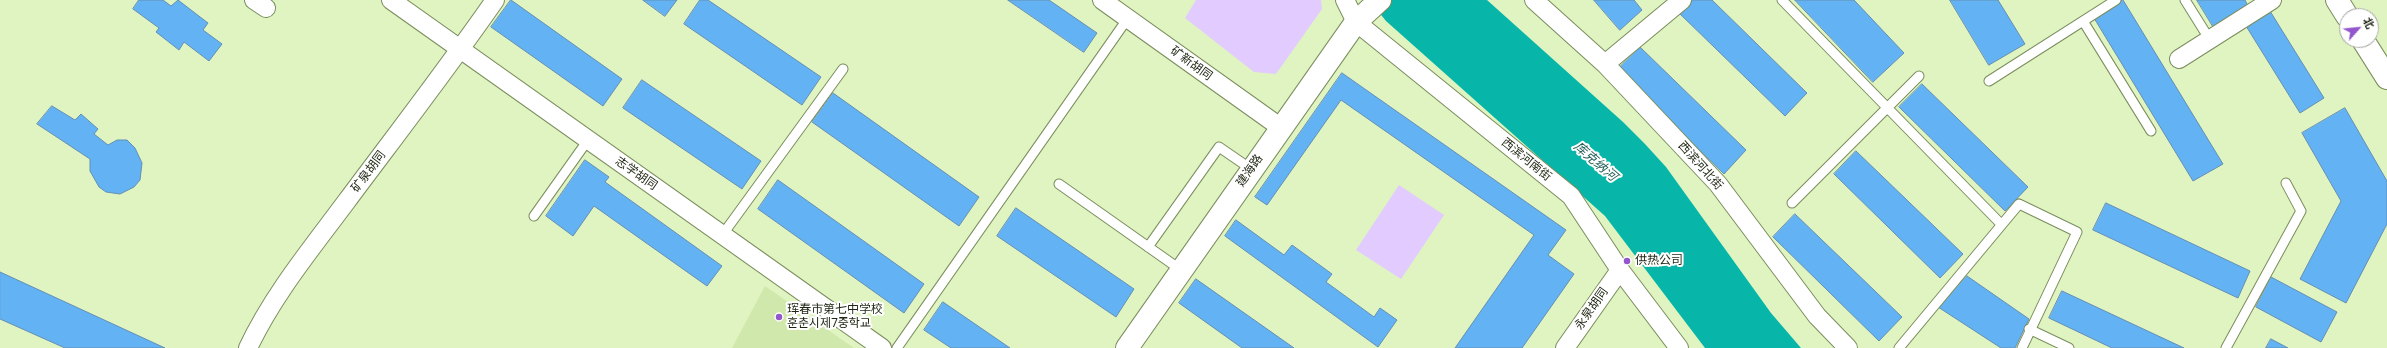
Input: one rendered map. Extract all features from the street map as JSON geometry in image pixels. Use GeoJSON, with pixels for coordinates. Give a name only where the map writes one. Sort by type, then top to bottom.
{"type":"FeatureCollection","features":[{"type":"Feature","properties":{"kind":"street","name":"志学胡同"},"geometry":{"type":"LineString","coordinates":[[391,0],[462,48],[588,140],[723,234],[882,348]]}},
{"type":"Feature","properties":{"kind":"street","name":"矿泉胡同"},"geometry":{"type":"LineString","coordinates":[[248,348],[258,328],[296,269],[462,48],[495,0]]}},
{"type":"Feature","properties":{"kind":"street","name":"矿新胡同"},"geometry":{"type":"LineString","coordinates":[[1102,0],[1280,127]]}},
{"type":"Feature","properties":{"kind":"street","name":"西滨河南街"},"geometry":{"type":"LineString","coordinates":[[1345,0],[1356,22],[1571,196],[1620,270],[1679,348]]}},
{"type":"Feature","properties":{"kind":"street","name":"西滨河北街"},"geometry":{"type":"LineString","coordinates":[[1534,0],[1605,64],[1718,184],[1817,316],[1848,348]]}},
{"type":"Feature","properties":{"kind":"street"},"geometry":{"type":"LineString","coordinates":[[1605,64],[1682,0]]}},
{"type":"Feature","properties":{"kind":"street"},"geometry":{"type":"LineString","coordinates":[[2179,59],[2272,0]]}},
{"type":"Feature","properties":{"kind":"street","name":"建海路"},"geometry":{"type":"LineString","coordinates":[[1126,348],[1280,127],[1356,22],[1376,3]]}},
{"type":"Feature","properties":{"kind":"street"},"geometry":{"type":"LineString","coordinates":[[2368,48],[2387,78]]}},
{"type":"Feature","properties":{"kind":"street","name":"永泉胡同"},"geometry":{"type":"LineString","coordinates":[[1564,348],[1620,270]]}},
{"type":"Feature","properties":{"kind":"lane"},"geometry":{"type":"LineString","coordinates":[[1782,0],[2001,224]]}},
{"type":"Feature","properties":{"kind":"lane"},"geometry":{"type":"LineString","coordinates":[[1989,81],[2116,0]]}},
{"type":"Feature","properties":{"kind":"lane"},"geometry":{"type":"LineString","coordinates":[[2185,0],[2210,40]]}},
{"type":"Feature","properties":{"kind":"lane"},"geometry":{"type":"LineString","coordinates":[[897,348],[1128,18]]}},
{"type":"Feature","properties":{"kind":"lane"},"geometry":{"type":"LineString","coordinates":[[2083,20],[2151,131]]}},
{"type":"Feature","properties":{"kind":"lane"},"geometry":{"type":"LineString","coordinates":[[723,234],[843,70]]}},
{"type":"Feature","properties":{"kind":"lane"},"geometry":{"type":"LineString","coordinates":[[1792,203],[1919,76]]}},
{"type":"Feature","properties":{"kind":"lane"},"geometry":{"type":"LineString","coordinates":[[534,216],[588,140]]}},
{"type":"Feature","properties":{"kind":"lane"},"geometry":{"type":"LineString","coordinates":[[1148,247],[1219,147],[1251,169]]}},
{"type":"Feature","properties":{"kind":"lane"},"geometry":{"type":"LineString","coordinates":[[2226,348],[2301,211],[2286,183]]}},
{"type":"Feature","properties":{"kind":"lane"},"geometry":{"type":"LineString","coordinates":[[1058,184],[1181,270]]}},
{"type":"Feature","properties":{"kind":"lane"},"geometry":{"type":"LineString","coordinates":[[1899,348],[2019,204],[2077,232],[2022,348]]}},
{"type":"Feature","properties":{"kind":"lane"},"geometry":{"type":"LineString","coordinates":[[2030,329],[2068,348]]}},
{"type":"Feature","properties":{"kind":"shaded area"},"geometry":{"type":"Polygon","coordinates":[[[1196,0],[1321,0],[1322,9],[1276,74],[1254,72],[1185,18],[1196,0]]]}},
{"type":"Feature","properties":{"kind":"shaded area"},"geometry":{"type":"Polygon","coordinates":[[[1399,185],[1444,215],[1401,279],[1356,250],[1399,185]]]}},
{"type":"Feature","properties":{"kind":"shaded area","name":"珲春市第七中学校 훈춘시제7중학교"},"geometry":{"type":"Polygon","coordinates":[[[765,286],[854,348],[732,348],[765,286]]]}},
{"type":"Feature","properties":{"kind":"water","name":"库克纳河"},"geometry":{"type":"Polygon","coordinates":[[[1369,0],[1487,0],[1623,122],[1666,167],[1771,313],[1801,348],[1705,348],[1605,216],[1386,21],[1369,0]]]}},
{"type":"Feature","properties":{"kind":"building"},"geometry":{"type":"Polygon","coordinates":[[[139,0],[163,0],[171,6],[178,0],[208,23],[203,30],[222,44],[209,61],[184,42],[179,50],[156,32],[159,28],[133,9],[139,0]]]}},
{"type":"Feature","properties":{"kind":"building"},"geometry":{"type":"Polygon","coordinates":[[[511,0],[622,79],[603,106],[491,27],[511,0]]]}},
{"type":"Feature","properties":{"kind":"building"},"geometry":{"type":"Polygon","coordinates":[[[643,0],[677,0],[665,16],[643,0]]]}},
{"type":"Feature","properties":{"kind":"building"},"geometry":{"type":"Polygon","coordinates":[[[700,0],[708,0],[821,77],[802,105],[684,24],[700,0]]]}},
{"type":"Feature","properties":{"kind":"building"},"geometry":{"type":"Polygon","coordinates":[[[1008,0],[1049,0],[1097,33],[1084,52],[1008,0]]]}},
{"type":"Feature","properties":{"kind":"building"},"geometry":{"type":"Polygon","coordinates":[[[1594,0],[1634,0],[1642,10],[1620,30],[1594,0]]]}},
{"type":"Feature","properties":{"kind":"building"},"geometry":{"type":"Polygon","coordinates":[[[1690,0],[1712,0],[1807,93],[1785,116],[1678,12],[1690,0]]]}},
{"type":"Feature","properties":{"kind":"building"},"geometry":{"type":"Polygon","coordinates":[[[1795,0],[1854,0],[1904,53],[1873,82],[1795,0]]]}},
{"type":"Feature","properties":{"kind":"building"},"geometry":{"type":"Polygon","coordinates":[[[1950,0],[1998,0],[2025,44],[1989,65],[1950,0]]]}},
{"type":"Feature","properties":{"kind":"building"},"geometry":{"type":"Polygon","coordinates":[[[2123,0],[2223,164],[2193,181],[2094,18],[2123,0]]]}},
{"type":"Feature","properties":{"kind":"building"},"geometry":{"type":"Polygon","coordinates":[[[2197,0],[2245,0],[2248,6],[2214,28],[2197,0]]]}},
{"type":"Feature","properties":{"kind":"building"},"geometry":{"type":"Polygon","coordinates":[[[2270,11],[2324,98],[2300,113],[2246,26],[2270,11]]]}},
{"type":"Feature","properties":{"kind":"building"},"geometry":{"type":"Polygon","coordinates":[[[1640,47],[1746,150],[1724,174],[1617,70],[1640,47]]]}},
{"type":"Feature","properties":{"kind":"building"},"geometry":{"type":"Polygon","coordinates":[[[1342,73],[1566,230],[1548,255],[1574,274],[1522,348],[1455,348],[1534,235],[1341,100],[1267,205],[1255,197],[1342,73]]]}},
{"type":"Feature","properties":{"kind":"building"},"geometry":{"type":"Polygon","coordinates":[[[642,80],[761,161],[742,189],[623,108],[642,80]]]}},
{"type":"Feature","properties":{"kind":"building"},"geometry":{"type":"Polygon","coordinates":[[[1922,84],[2028,187],[2005,211],[1899,107],[1922,84]]]}},
{"type":"Feature","properties":{"kind":"building"},"geometry":{"type":"Polygon","coordinates":[[[833,93],[979,197],[959,226],[812,122],[833,93]]]}},
{"type":"Feature","properties":{"kind":"building"},"geometry":{"type":"Polygon","coordinates":[[[52,106],[75,120],[81,114],[98,129],[94,134],[108,145],[117,140],[127,140],[135,148],[142,163],[140,180],[134,187],[120,194],[106,192],[99,187],[90,171],[90,159],[37,124],[52,106]]]}},
{"type":"Feature","properties":{"kind":"building"},"geometry":{"type":"Polygon","coordinates":[[[2345,108],[2387,181],[2387,224],[2346,303],[2300,279],[2341,201],[2302,133],[2345,108]]]}},
{"type":"Feature","properties":{"kind":"building"},"geometry":{"type":"Polygon","coordinates":[[[1856,151],[1963,254],[1940,278],[1834,174],[1856,151]]]}},
{"type":"Feature","properties":{"kind":"building"},"geometry":{"type":"Polygon","coordinates":[[[585,160],[609,177],[605,182],[722,266],[707,286],[594,206],[573,236],[546,216],[585,160]]]}},
{"type":"Feature","properties":{"kind":"building"},"geometry":{"type":"Polygon","coordinates":[[[778,180],[924,284],[904,313],[758,209],[778,180]]]}},
{"type":"Feature","properties":{"kind":"building"},"geometry":{"type":"Polygon","coordinates":[[[2106,203],[2250,271],[2238,298],[2093,230],[2106,203]]]}},
{"type":"Feature","properties":{"kind":"building"},"geometry":{"type":"Polygon","coordinates":[[[1016,208],[1134,289],[1116,317],[997,236],[1016,208]]]}},
{"type":"Feature","properties":{"kind":"building"},"geometry":{"type":"Polygon","coordinates":[[[1795,214],[1902,317],[1879,341],[1773,237],[1795,214]]]}},
{"type":"Feature","properties":{"kind":"building"},"geometry":{"type":"Polygon","coordinates":[[[1236,220],[1284,255],[1292,245],[1332,274],[1326,282],[1374,317],[1380,308],[1397,320],[1378,347],[1225,236],[1236,220]]]}},
{"type":"Feature","properties":{"kind":"building"},"geometry":{"type":"Polygon","coordinates":[[[0,272],[165,348],[65,348],[0,319],[0,272]]]}},
{"type":"Feature","properties":{"kind":"building"},"geometry":{"type":"Polygon","coordinates":[[[1967,276],[2029,319],[2015,348],[2001,348],[1938,307],[1967,276]]]}},
{"type":"Feature","properties":{"kind":"building"},"geometry":{"type":"Polygon","coordinates":[[[2271,277],[2337,312],[2321,342],[2256,307],[2271,277]]]}},
{"type":"Feature","properties":{"kind":"building"},"geometry":{"type":"Polygon","coordinates":[[[1196,279],[1294,348],[1242,348],[1179,303],[1196,279]]]}},
{"type":"Feature","properties":{"kind":"building"},"geometry":{"type":"Polygon","coordinates":[[[2062,291],[2184,348],[2112,348],[2049,318],[2062,291]]]}},
{"type":"Feature","properties":{"kind":"building"},"geometry":{"type":"Polygon","coordinates":[[[943,302],[1010,348],[951,348],[924,330],[943,302]]]}},
{"type":"Feature","properties":{"kind":"building"},"geometry":{"type":"Polygon","coordinates":[[[2271,339],[2288,348],[2266,348],[2271,339]]]}},
{"type":"Feature","properties":{"kind":"place","name":"供热公司"},"geometry":{"type":"Point","coordinates":[1627,261]}},
{"type":"Feature","properties":{"kind":"place","name":"珲春市第七中学校 훈춘시제7중학교"},"geometry":{"type":"Point","coordinates":[779,317]}}]}
